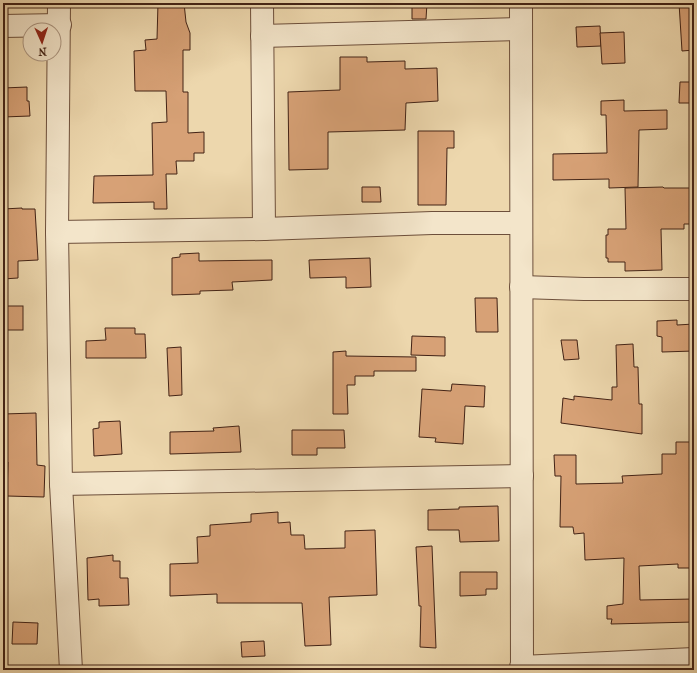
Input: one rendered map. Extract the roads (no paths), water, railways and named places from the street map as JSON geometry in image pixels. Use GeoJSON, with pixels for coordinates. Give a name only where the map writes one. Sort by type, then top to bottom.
{"type":"FeatureCollection","features":[{"type":"Feature","properties":{"kind":"street"},"geometry":{"type":"LineString","coordinates":[[59,3],[60,22]]}},
{"type":"Feature","properties":{"kind":"street"},"geometry":{"type":"LineString","coordinates":[[262,3],[264,229]]}},
{"type":"Feature","properties":{"kind":"street"},"geometry":{"type":"LineString","coordinates":[[521,3],[520,224],[522,669],[694,660]]}},
{"type":"Feature","properties":{"kind":"street"},"geometry":{"type":"LineString","coordinates":[[3,26],[22,26]]}},
{"type":"Feature","properties":{"kind":"street"},"geometry":{"type":"LineString","coordinates":[[262,36],[520,29]]}},
{"type":"Feature","properties":{"kind":"street"},"geometry":{"type":"LineString","coordinates":[[59,62],[57,232],[61,484],[71,670]]}},
{"type":"Feature","properties":{"kind":"street"},"geometry":{"type":"LineString","coordinates":[[57,232],[264,229],[432,223],[520,224]]}},
{"type":"Feature","properties":{"kind":"street"},"geometry":{"type":"LineString","coordinates":[[521,287],[584,289],[694,288]]}},
{"type":"Feature","properties":{"kind":"street"},"geometry":{"type":"LineString","coordinates":[[61,484],[522,476]]}}]}
